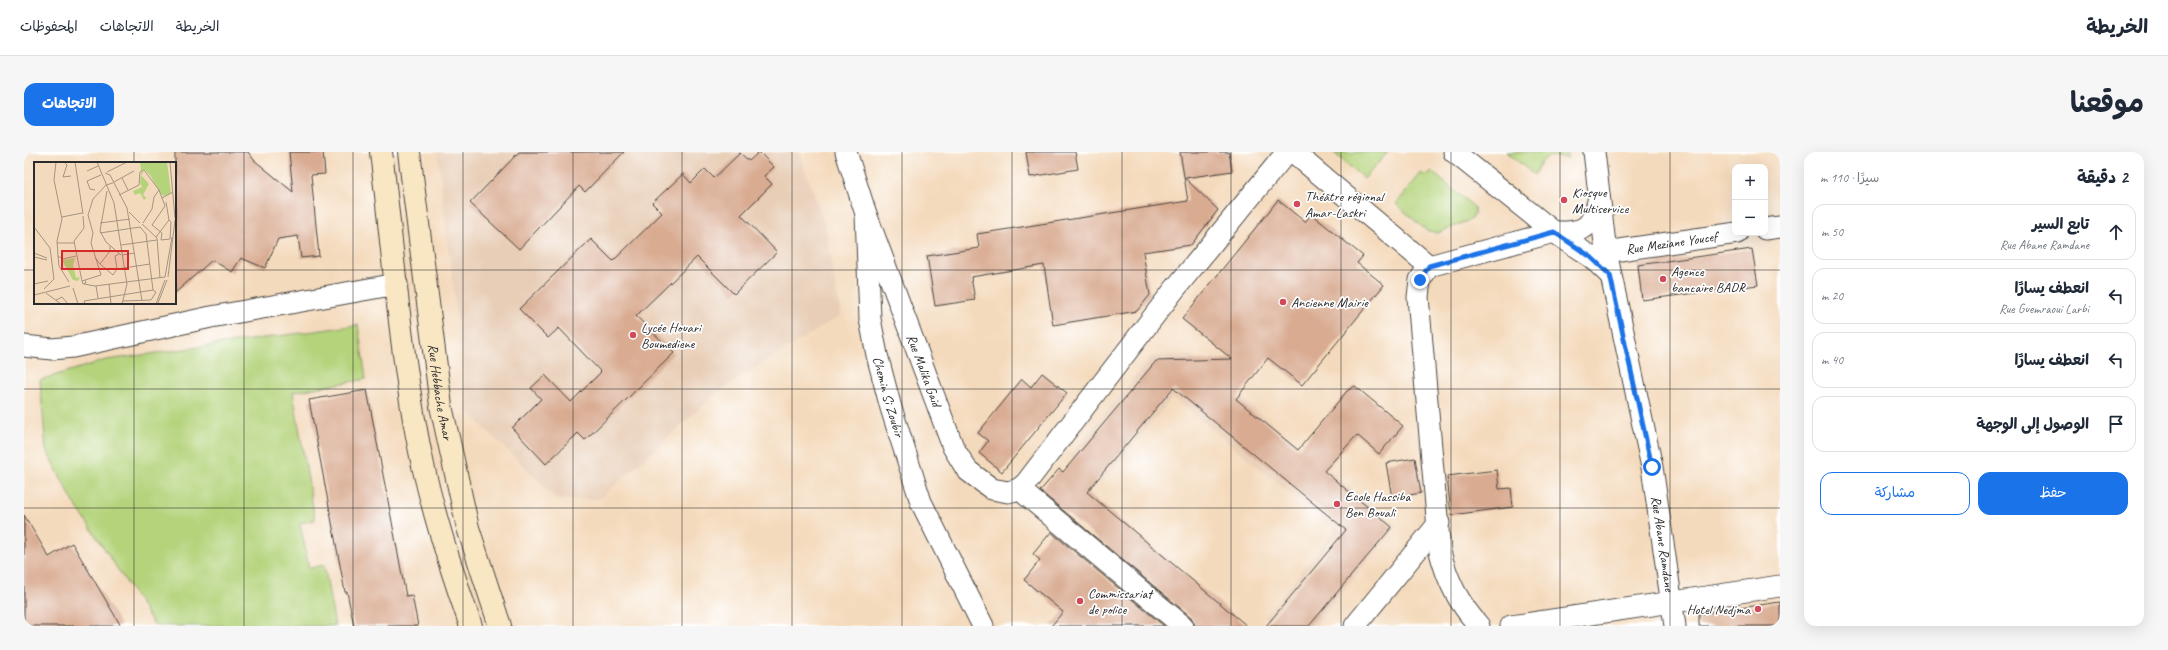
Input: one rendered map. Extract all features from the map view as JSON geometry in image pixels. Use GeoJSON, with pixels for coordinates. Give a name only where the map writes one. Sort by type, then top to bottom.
{"type":"FeatureCollection","features":[{"type":"Feature","properties":{"kind":"main road","name":"Rue Hebbache Amar"},"geometry":{"type":"LineString","coordinates":[[381,152],[411,394],[424,469],[441,535],[471,626]]}},
{"type":"Feature","properties":{"kind":"main road","name":"Rue Hebbache Amar"},"geometry":{"type":"LineString","coordinates":[[409,152],[441,406],[468,528],[500,626]]}},
{"type":"Feature","properties":{"kind":"street","name":"Chemin Si Zoubir"},"geometry":{"type":"LineString","coordinates":[[846,152],[866,214],[870,319],[877,356],[891,408],[921,502],[983,626]]}},
{"type":"Feature","properties":{"kind":"street"},"geometry":{"type":"LineString","coordinates":[[1183,626],[1023,486],[1174,290],[1287,152]]}},
{"type":"Feature","properties":{"kind":"street"},"geometry":{"type":"LineString","coordinates":[[1293,152],[1429,266]]}},
{"type":"Feature","properties":{"kind":"street"},"geometry":{"type":"LineString","coordinates":[[1454,152],[1554,232],[1591,257],[1610,275]]}},
{"type":"Feature","properties":{"kind":"street","name":"Rue Abane Ramdane"},"geometry":{"type":"LineString","coordinates":[[1594,152],[1606,252],[1652,467],[1674,626]]}},
{"type":"Feature","properties":{"kind":"street"},"geometry":{"type":"LineString","coordinates":[[1479,626],[1462,605],[1447,577],[1440,552],[1439,523],[1418,297],[1420,280],[1429,266],[1554,232],[1580,230],[1589,225],[1594,218],[1599,197]]}},
{"type":"Feature","properties":{"kind":"street","name":"Rue Malika Gaid"},"geometry":{"type":"LineString","coordinates":[[866,214],[953,447],[967,470],[992,489],[1008,492],[1023,486]]}},
{"type":"Feature","properties":{"kind":"street"},"geometry":{"type":"LineString","coordinates":[[1768,229],[1780,227]]}},
{"type":"Feature","properties":{"kind":"street","name":"Rue Meziane Youcef"},"geometry":{"type":"LineString","coordinates":[[1606,252],[1732,234]]}},
{"type":"Feature","properties":{"kind":"street"},"geometry":{"type":"LineString","coordinates":[[24,346],[52,349],[73,347],[211,317],[397,284]]}},
{"type":"Feature","properties":{"kind":"street"},"geometry":{"type":"LineString","coordinates":[[1355,626],[1439,523]]}},
{"type":"Feature","properties":{"kind":"street"},"geometry":{"type":"LineString","coordinates":[[1511,626],[1780,586]]}},
{"type":"Feature","properties":{"kind":"shaded area","name":"Lycée Houari Boumediene"},"geometry":{"type":"Polygon","coordinates":[[[437,152],[799,152],[825,225],[841,315],[720,390],[600,499],[558,500],[468,412],[437,152]]]}},
{"type":"Feature","properties":{"kind":"shaded area","name":"Ecole Hassiba Ben Bouali"},"geometry":{"type":"Polygon","coordinates":[[[1189,355],[1397,526],[1315,626],[1275,626],[1264,617],[1335,530],[1173,397],[1102,482],[1070,456],[1152,356],[1189,355]]]}},
{"type":"Feature","properties":{"kind":"green space"},"geometry":{"type":"Polygon","coordinates":[[[1333,152],[1388,152],[1364,179],[1333,152]]]}},
{"type":"Feature","properties":{"kind":"green space"},"geometry":{"type":"Polygon","coordinates":[[[1507,152],[1568,152],[1568,158],[1556,156],[1543,160],[1534,175],[1507,152]]]}},
{"type":"Feature","properties":{"kind":"green space"},"geometry":{"type":"Polygon","coordinates":[[[1431,171],[1474,207],[1475,213],[1472,219],[1438,233],[1428,232],[1396,204],[1421,173],[1426,176],[1431,171]]]}},
{"type":"Feature","properties":{"kind":"green space"},"geometry":{"type":"Polygon","coordinates":[[[358,325],[366,379],[293,392],[315,520],[300,523],[309,568],[324,565],[335,626],[155,626],[73,501],[46,450],[40,380],[106,360],[358,325]]]}},
{"type":"Feature","properties":{"kind":"building"},"geometry":{"type":"Polygon","coordinates":[[[175,152],[248,152],[254,160],[293,192],[289,152],[323,152],[325,174],[311,175],[319,256],[301,258],[298,236],[278,239],[265,268],[241,258],[232,272],[212,260],[176,292],[175,152]]]}},
{"type":"Feature","properties":{"kind":"building"},"geometry":{"type":"Polygon","coordinates":[[[519,152],[624,152],[585,192],[579,186],[519,249],[470,203],[519,152]]]}},
{"type":"Feature","properties":{"kind":"building"},"geometry":{"type":"Polygon","coordinates":[[[759,152],[774,167],[764,176],[772,184],[741,215],[777,252],[734,294],[697,257],[636,316],[674,353],[585,440],[578,433],[546,464],[512,428],[541,399],[531,388],[545,375],[571,402],[601,372],[559,328],[548,338],[519,309],[591,239],[613,261],[662,213],[652,203],[683,174],[691,183],[705,169],[714,178],[740,153],[749,161],[759,152]]]}},
{"type":"Feature","properties":{"kind":"building"},"geometry":{"type":"Polygon","coordinates":[[[1026,152],[1075,152],[1078,169],[1030,177],[1026,152]]]}},
{"type":"Feature","properties":{"kind":"building"},"geometry":{"type":"Polygon","coordinates":[[[1180,152],[1229,152],[1232,171],[1185,178],[1218,210],[1191,245],[1143,252],[1150,295],[1137,311],[1053,325],[1044,265],[971,277],[975,300],[935,306],[927,256],[979,248],[977,234],[1188,201],[1180,152]]]}},
{"type":"Feature","properties":{"kind":"building"},"geometry":{"type":"Polygon","coordinates":[[[1278,200],[1305,222],[1311,214],[1363,256],[1357,263],[1384,285],[1302,385],[1268,358],[1236,399],[1298,450],[1347,391],[1355,386],[1403,426],[1379,454],[1357,435],[1324,471],[1392,527],[1309,626],[1266,626],[1346,530],[1173,388],[1087,492],[1247,626],[1195,626],[1191,617],[1040,491],[1059,469],[1063,472],[1156,361],[1232,359],[1182,319],[1278,200]]]}},
{"type":"Feature","properties":{"kind":"building"},"geometry":{"type":"Polygon","coordinates":[[[1752,249],[1758,285],[1642,300],[1638,265],[1752,249]]]}},
{"type":"Feature","properties":{"kind":"building"},"geometry":{"type":"Polygon","coordinates":[[[1042,373],[1067,393],[1002,472],[979,453],[988,441],[978,433],[1022,379],[1031,387],[1042,373]]]}},
{"type":"Feature","properties":{"kind":"building"},"geometry":{"type":"Polygon","coordinates":[[[367,390],[406,596],[412,595],[418,626],[354,626],[347,592],[345,592],[309,400],[367,390]]]}},
{"type":"Feature","properties":{"kind":"building"},"geometry":{"type":"Polygon","coordinates":[[[1415,458],[1421,493],[1392,498],[1386,463],[1415,458]]]}},
{"type":"Feature","properties":{"kind":"building"},"geometry":{"type":"Polygon","coordinates":[[[1497,470],[1499,489],[1511,488],[1513,507],[1451,515],[1447,476],[1497,470]]]}},
{"type":"Feature","properties":{"kind":"building"},"geometry":{"type":"Polygon","coordinates":[[[24,515],[49,557],[72,543],[121,626],[24,626],[24,515]]]}},
{"type":"Feature","properties":{"kind":"building"},"geometry":{"type":"Polygon","coordinates":[[[1051,532],[1164,626],[1051,626],[1063,612],[1024,580],[1040,560],[1033,554],[1051,532]]]}},
{"type":"Feature","properties":{"kind":"building","name":"Hotel Nedjma"},"geometry":{"type":"Polygon","coordinates":[[[1780,602],[1780,626],[1699,626],[1699,614],[1780,602]]]}},
{"type":"Feature","properties":{"kind":"place","name":"Kiosque Multiservice"},"geometry":{"type":"Point","coordinates":[1564,200]}},
{"type":"Feature","properties":{"kind":"place","name":"Théâtre régional Amar-Laskri"},"geometry":{"type":"Point","coordinates":[1297,204]}},
{"type":"Feature","properties":{"kind":"place","name":"Agence bancaire BADR"},"geometry":{"type":"Point","coordinates":[1663,279]}},
{"type":"Feature","properties":{"kind":"place","name":"Ancienne Mairie"},"geometry":{"type":"Point","coordinates":[1283,302]}},
{"type":"Feature","properties":{"kind":"place","name":"Lycée Houari Boumediene"},"geometry":{"type":"Point","coordinates":[633,335]}},
{"type":"Feature","properties":{"kind":"place","name":"Ecole Hassiba Ben Bouali"},"geometry":{"type":"Point","coordinates":[1337,504]}},
{"type":"Feature","properties":{"kind":"place","name":"Commissariat de police"},"geometry":{"type":"Point","coordinates":[1080,601]}},
{"type":"Feature","properties":{"kind":"place","name":"Hotel Nedjma"},"geometry":{"type":"Point","coordinates":[1758,609]}},
{"type":"Feature","properties":{"kind":"route"},"geometry":{"type":"LineString","coordinates":[[1420,280],[1429,266],[1554,232],[1591,257],[1610,275],[1641,411],[1652,467]]}}]}
